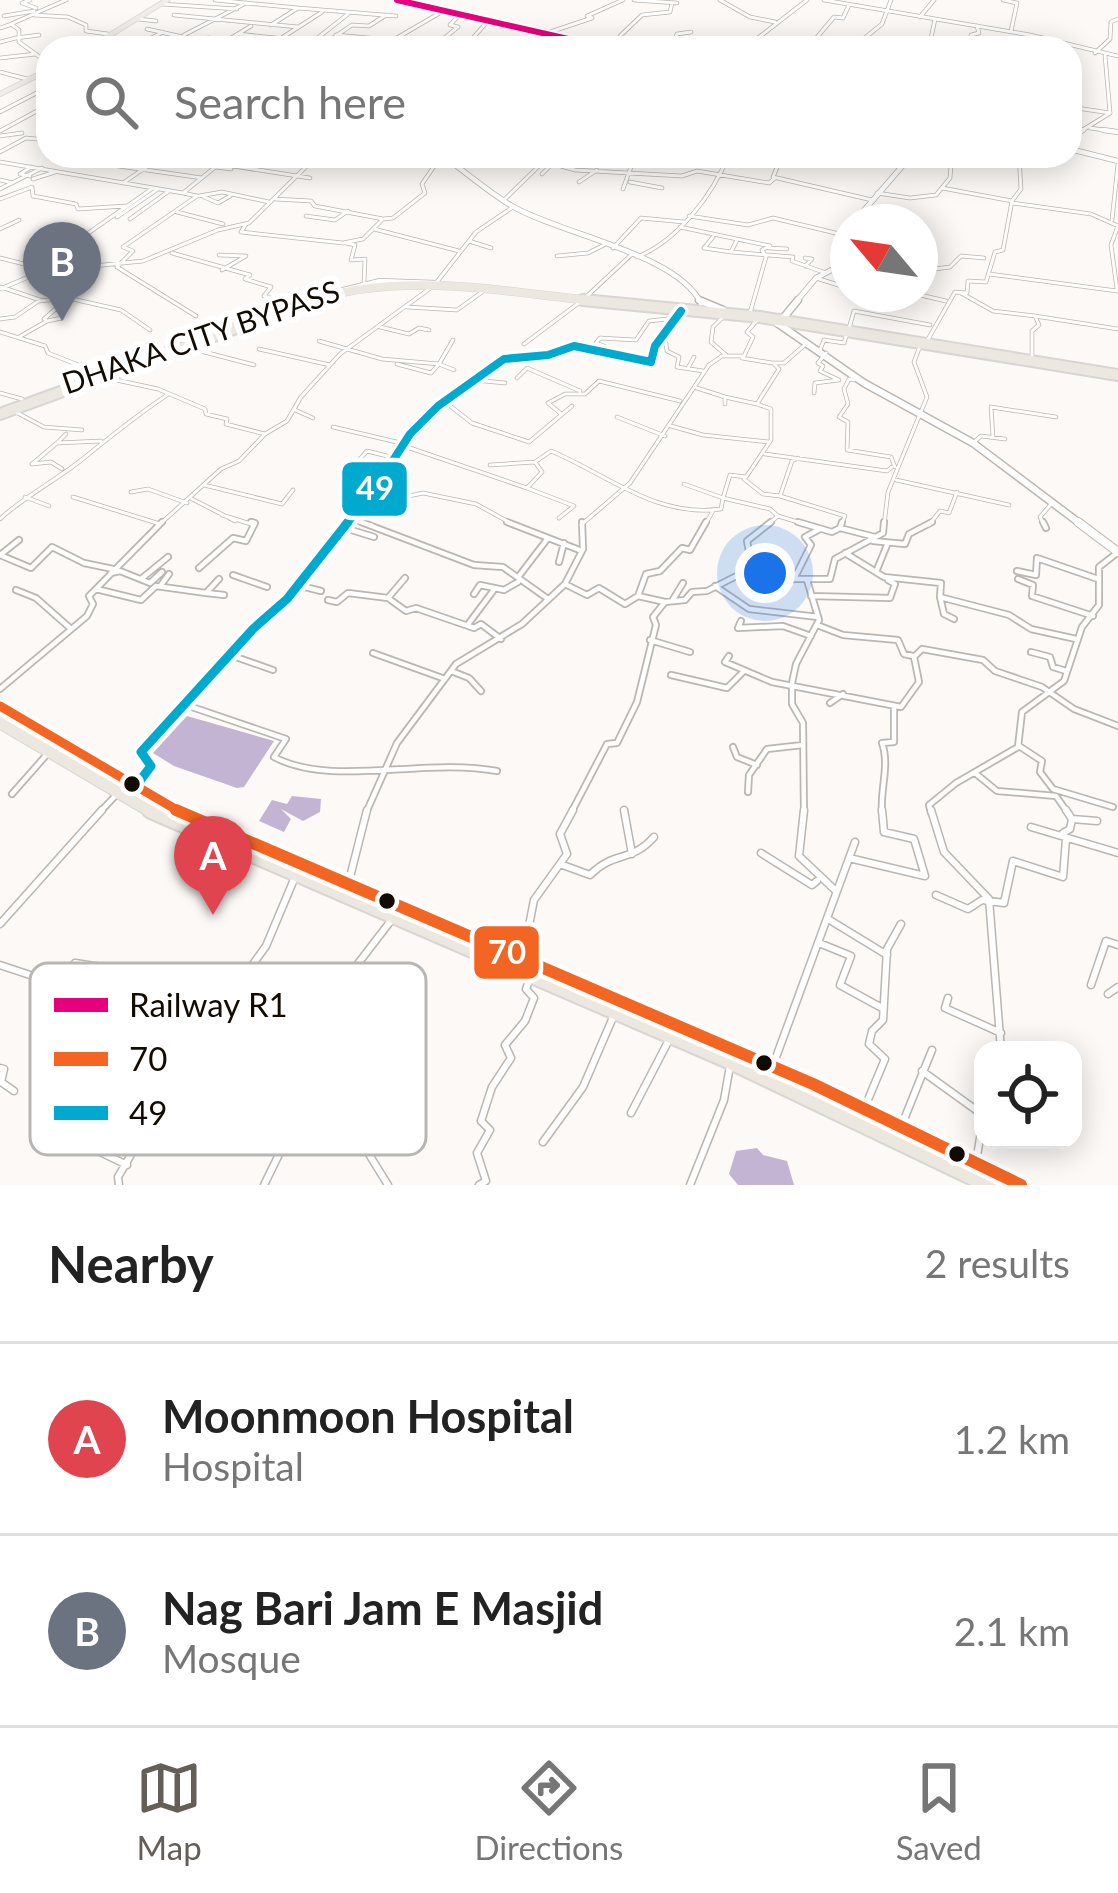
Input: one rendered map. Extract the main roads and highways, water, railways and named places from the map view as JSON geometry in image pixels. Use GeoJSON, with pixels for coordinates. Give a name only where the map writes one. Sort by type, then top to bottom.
{"type":"FeatureCollection","features":[{"type":"Feature","properties":{"kind":"highway","name":"DHAKA CITY BYPASS"},"geometry":{"type":"LineString","coordinates":[[4,410],[341,289],[396,281],[749,314],[1118,374]]}},
{"type":"Feature","properties":{"kind":"highway","name":"DHAKA CITY BYPASS"},"geometry":{"type":"LineString","coordinates":[[4,410],[343,290],[380,283],[756,316],[1118,374]]}},
{"type":"Feature","properties":{"kind":"highway"},"geometry":{"type":"LineString","coordinates":[[0,706],[175,824],[772,1066],[902,1126],[968,1173],[1021,1185]]}},
{"type":"Feature","properties":{"kind":"highway"},"geometry":{"type":"LineString","coordinates":[[0,722],[49,752],[127,789],[348,882],[990,1185]]}},
{"type":"Feature","properties":{"kind":"main road"},"geometry":{"type":"LineString","coordinates":[[404,0],[561,36]]}},
{"type":"Feature","properties":{"kind":"main road"},"geometry":{"type":"LineString","coordinates":[[824,0],[1027,36]]}},
{"type":"Feature","properties":{"kind":"main road"},"geometry":{"type":"LineString","coordinates":[[108,36],[164,2]]}},
{"type":"Feature","properties":{"kind":"main road"},"geometry":{"type":"LineString","coordinates":[[105,36],[164,2]]}},
{"type":"Feature","properties":{"kind":"main road"},"geometry":{"type":"LineString","coordinates":[[107,36],[164,2]]}},
{"type":"Feature","properties":{"kind":"main road"},"geometry":{"type":"LineString","coordinates":[[931,36],[935,20]]}},
{"type":"Feature","properties":{"kind":"main road"},"geometry":{"type":"LineString","coordinates":[[1082,50],[1118,56]]}},
{"type":"Feature","properties":{"kind":"main road"},"geometry":{"type":"LineString","coordinates":[[1082,132],[1113,112],[1105,55]]}},
{"type":"Feature","properties":{"kind":"main road"},"geometry":{"type":"LineString","coordinates":[[0,93],[36,74]]}},
{"type":"Feature","properties":{"kind":"main road"},"geometry":{"type":"LineString","coordinates":[[0,93],[36,74]]}},
{"type":"Feature","properties":{"kind":"main road"},"geometry":{"type":"LineString","coordinates":[[1090,128],[1118,132]]}},
{"type":"Feature","properties":{"kind":"main road"},"geometry":{"type":"LineString","coordinates":[[1082,152],[1118,162]]}},
{"type":"Feature","properties":{"kind":"main road"},"geometry":{"type":"LineString","coordinates":[[458,168],[513,207],[634,256],[695,288],[702,304],[724,312]]}},
{"type":"Feature","properties":{"kind":"main road"},"geometry":{"type":"LineString","coordinates":[[867,204],[901,168]]}},
{"type":"Feature","properties":{"kind":"main road"},"geometry":{"type":"LineString","coordinates":[[780,319],[816,278],[830,271]]}},
{"type":"Feature","properties":{"kind":"main road"},"geometry":{"type":"LineString","coordinates":[[70,386],[364,283],[434,285],[678,314],[724,312]]}},
{"type":"Feature","properties":{"kind":"main road"},"geometry":{"type":"LineString","coordinates":[[70,386],[230,337],[344,291],[387,284],[724,312],[1118,374]]}},
{"type":"Feature","properties":{"kind":"main road"},"geometry":{"type":"LineString","coordinates":[[780,319],[861,381],[973,443],[1118,552]]}},
{"type":"Feature","properties":{"kind":"main road"},"geometry":{"type":"LineString","coordinates":[[924,343],[1118,374]]}},
{"type":"Feature","properties":{"kind":"rail line","name":"R1"},"geometry":{"type":"LineString","coordinates":[[397,0],[555,36]]}},
{"type":"Feature","properties":{"kind":"place","name":"Nag Bari Jam E Masjid"},"geometry":{"type":"Point","coordinates":[62,321]}},
{"type":"Feature","properties":{"kind":"place","name":"Moonmoon Hospital"},"geometry":{"type":"Point","coordinates":[213,915]}}]}
